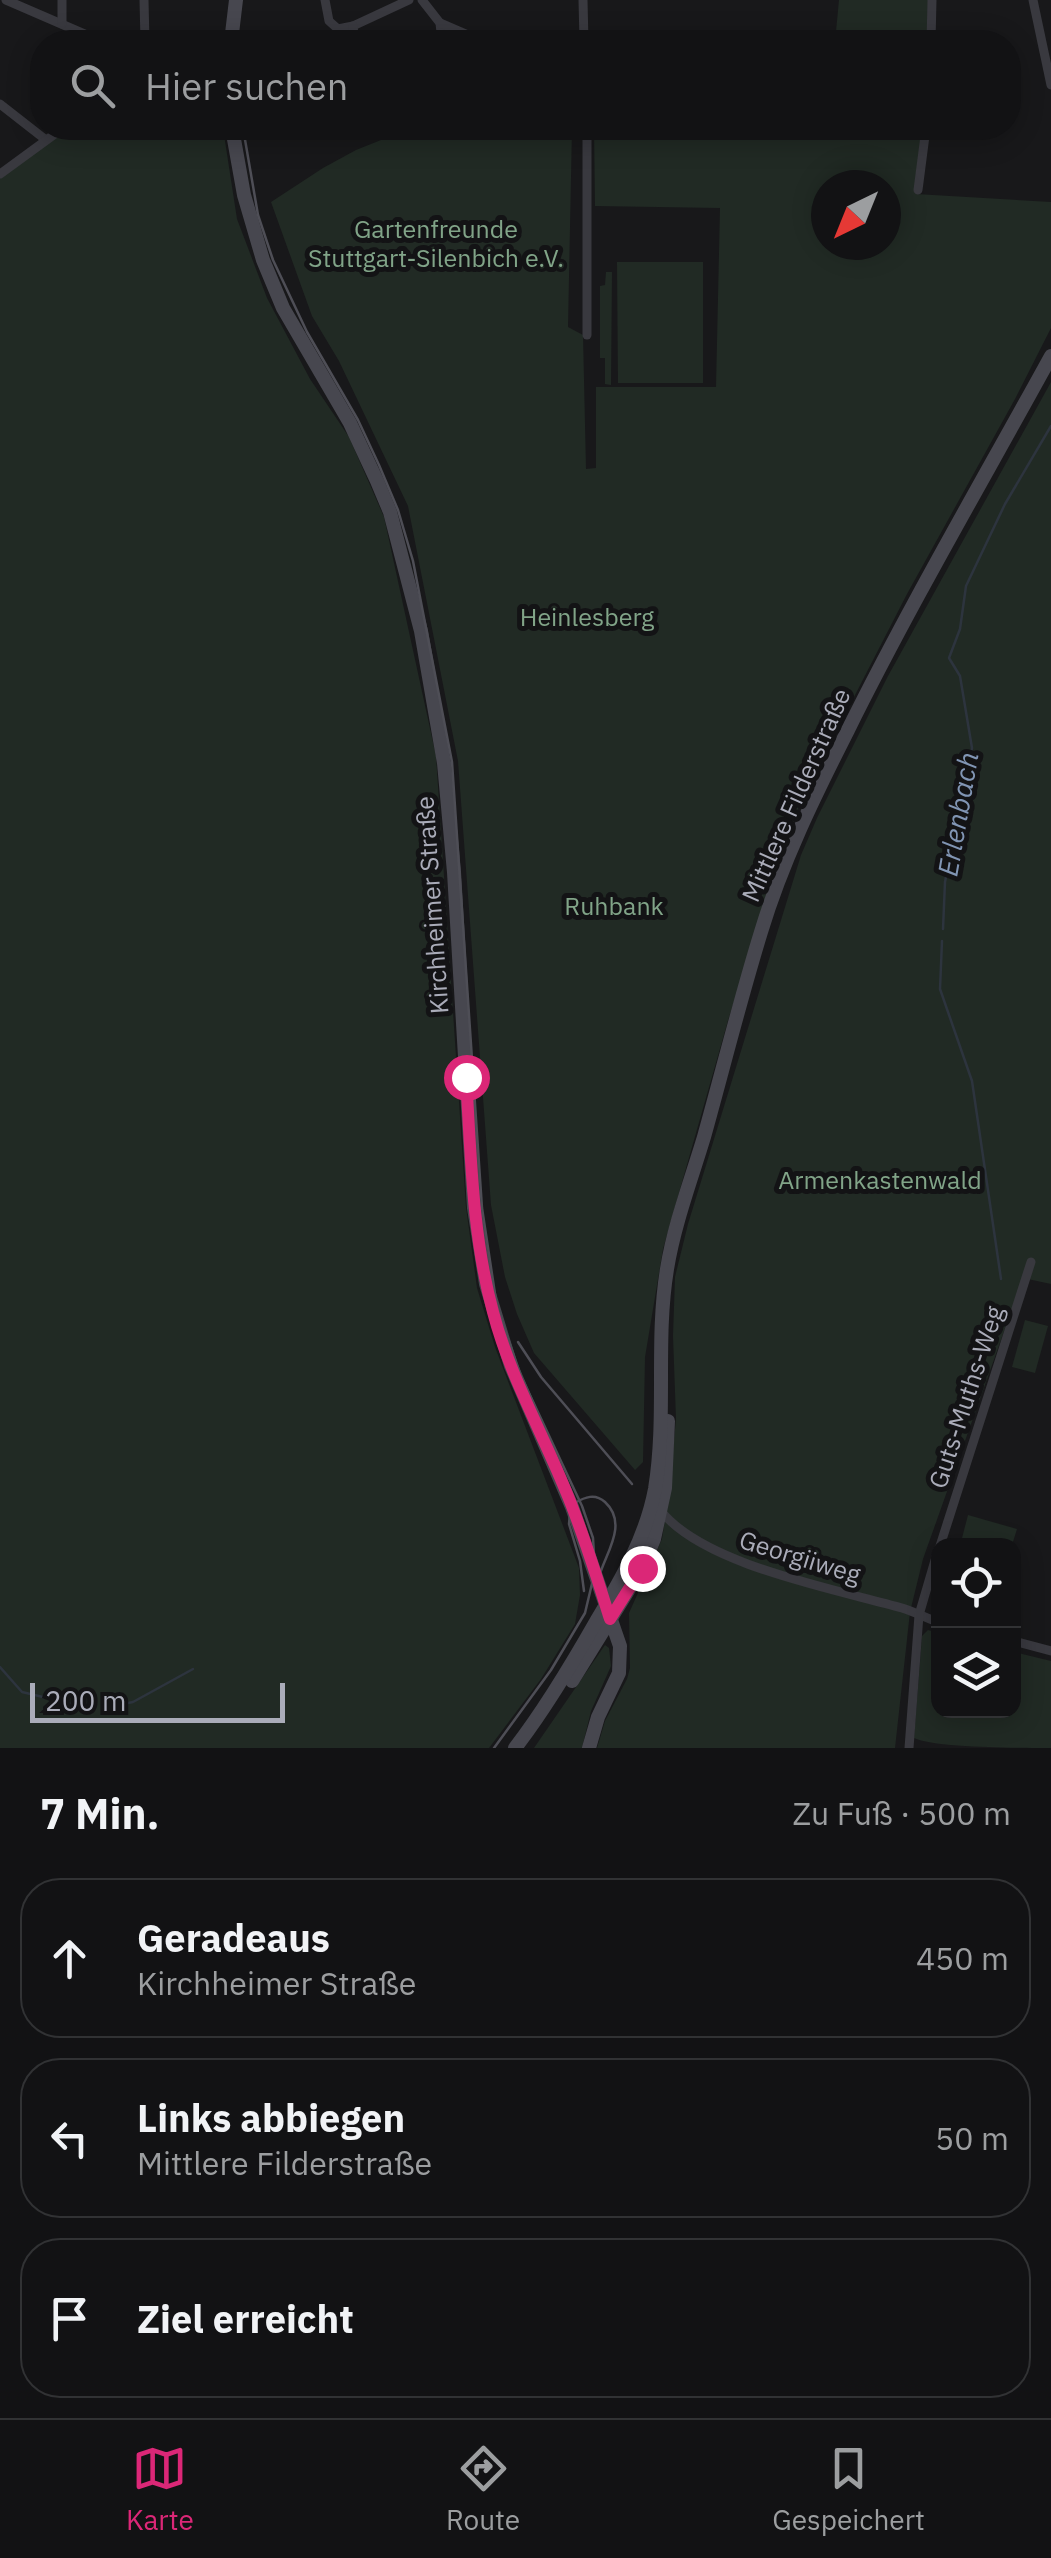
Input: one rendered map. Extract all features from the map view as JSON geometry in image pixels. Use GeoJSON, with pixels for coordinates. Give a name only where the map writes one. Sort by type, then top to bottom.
{"type":"FeatureCollection","features":[{"type":"Feature","properties":{"kind":"main road"},"geometry":{"type":"LineString","coordinates":[[232,30],[236,0]]}},
{"type":"Feature","properties":{"kind":"main road","name":"Kirchheimer Straße"},"geometry":{"type":"LineString","coordinates":[[234,140],[244,195],[263,260],[298,335],[362,446],[390,512],[421,631],[446,781],[474,1208],[486,1284],[511,1366],[566,1490],[620,1646],[619,1673],[598,1717],[589,1748]]}},
{"type":"Feature","properties":{"kind":"main road","name":"Mittlere Filderstraße"},"geometry":{"type":"LineString","coordinates":[[526,1748],[587,1658],[644,1530],[655,1490],[661,1406],[660,1346],[668,1265],[762,929],[816,794],[880,666],[1051,356]]}},
{"type":"Feature","properties":{"kind":"main road","name":"Mittlere Filderstraße"},"geometry":{"type":"LineString","coordinates":[[515,1748],[642,1568],[654,1539],[668,1445],[668,1403],[660,1346]]}},
{"type":"Feature","properties":{"kind":"main road"},"geometry":{"type":"LineString","coordinates":[[655,1490],[661,1510]]}},
{"type":"Feature","properties":{"kind":"main road"},"geometry":{"type":"LineString","coordinates":[[593,1566],[603,1572],[615,1572],[634,1554]]}},
{"type":"Feature","properties":{"kind":"street"},"geometry":{"type":"LineString","coordinates":[[6,0],[75,30]]}},
{"type":"Feature","properties":{"kind":"street"},"geometry":{"type":"LineString","coordinates":[[62,0],[62,24]]}},
{"type":"Feature","properties":{"kind":"street"},"geometry":{"type":"LineString","coordinates":[[144,0],[145,30]]}},
{"type":"Feature","properties":{"kind":"street"},"geometry":{"type":"LineString","coordinates":[[325,0],[329,21],[338,29],[409,0]]}},
{"type":"Feature","properties":{"kind":"street"},"geometry":{"type":"LineString","coordinates":[[422,0],[440,23],[456,30]]}},
{"type":"Feature","properties":{"kind":"street"},"geometry":{"type":"LineString","coordinates":[[584,0],[584,30]]}},
{"type":"Feature","properties":{"kind":"street"},"geometry":{"type":"LineString","coordinates":[[931,30],[932,0]]}},
{"type":"Feature","properties":{"kind":"street"},"geometry":{"type":"LineString","coordinates":[[1033,0],[1051,84]]}},
{"type":"Feature","properties":{"kind":"street"},"geometry":{"type":"LineString","coordinates":[[440,23],[441,30]]}},
{"type":"Feature","properties":{"kind":"street"},"geometry":{"type":"LineString","coordinates":[[352,26],[353,30]]}},
{"type":"Feature","properties":{"kind":"street"},"geometry":{"type":"LineString","coordinates":[[0,104],[30,127]]}},
{"type":"Feature","properties":{"kind":"street"},"geometry":{"type":"LineString","coordinates":[[0,174],[46,140]]}},
{"type":"Feature","properties":{"kind":"street"},"geometry":{"type":"LineString","coordinates":[[587,140],[587,335]]}},
{"type":"Feature","properties":{"kind":"street"},"geometry":{"type":"LineString","coordinates":[[918,190],[924,140]]}},
{"type":"Feature","properties":{"kind":"street","name":"Guts-Muths-Weg"},"geometry":{"type":"LineString","coordinates":[[942,1538],[1032,1262]]}},
{"type":"Feature","properties":{"kind":"street","name":"Georgiiweg"},"geometry":{"type":"LineString","coordinates":[[661,1510],[674,1525],[731,1558],[931,1619]]}},
{"type":"Feature","properties":{"kind":"street","name":"Guts-Muths-Weg"},"geometry":{"type":"LineString","coordinates":[[909,1748],[920,1615],[931,1576]]}},
{"type":"Feature","properties":{"kind":"street"},"geometry":{"type":"LineString","coordinates":[[1021,1643],[1051,1650]]}},
{"type":"Feature","properties":{"kind":"green space"},"geometry":{"type":"Polygon","coordinates":[[[839,0],[928,0],[927,30],[836,30],[839,0]]]}},
{"type":"Feature","properties":{"kind":"green space"},"geometry":{"type":"Polygon","coordinates":[[[53,140],[225,140],[237,219],[267,298],[310,379],[349,437],[384,517],[436,756],[466,1207],[477,1288],[495,1347],[579,1568],[575,1624],[541,1679],[489,1748],[0,1748],[0,177],[53,140]]]}},
{"type":"Feature","properties":{"kind":"green space"},"geometry":{"type":"Polygon","coordinates":[[[381,140],[572,140],[568,327],[583,335],[586,469],[596,468],[596,387],[716,387],[720,208],[595,206],[594,140],[922,140],[916,194],[1051,202],[1051,328],[801,800],[729,1017],[663,1249],[645,1357],[643,1462],[635,1470],[534,1353],[505,1277],[491,1205],[458,761],[408,506],[339,361],[312,316],[271,202],[323,168],[381,140]]]}},
{"type":"Feature","properties":{"kind":"green space"},"geometry":{"type":"Polygon","coordinates":[[[617,262],[703,262],[703,383],[618,383],[617,262]]]}},
{"type":"Feature","properties":{"kind":"green space"},"geometry":{"type":"Polygon","coordinates":[[[606,272],[612,272],[611,385],[605,384],[605,358],[600,358],[600,286],[605,285],[606,272]]]}},
{"type":"Feature","properties":{"kind":"green space","name":"Armenkastenwald"},"geometry":{"type":"Polygon","coordinates":[[[1051,382],[1051,1284],[1023,1278],[923,1559],[910,1612],[895,1748],[597,1748],[630,1668],[629,1613],[662,1539],[676,1419],[675,1277],[801,855],[888,676],[1051,382]]]}},
{"type":"Feature","properties":{"kind":"green space"},"geometry":{"type":"Polygon","coordinates":[[[1025,1320],[1048,1326],[1035,1373],[1012,1367],[1025,1320]]]}},
{"type":"Feature","properties":{"kind":"green space"},"geometry":{"type":"Polygon","coordinates":[[[968,1515],[1017,1529],[1014,1538],[962,1538],[968,1515]]]}},
{"type":"Feature","properties":{"kind":"green space"},"geometry":{"type":"Polygon","coordinates":[[[931,1631],[931,1718],[1021,1718],[1021,1654],[1051,1661],[1051,1748],[958,1746],[914,1738],[922,1636],[931,1631]]]}},
{"type":"Feature","properties":{"kind":"green space"},"geometry":{"type":"Polygon","coordinates":[[[605,1645],[609,1648],[611,1666],[591,1711],[582,1748],[534,1748],[605,1645]]]}},
{"type":"Feature","properties":{"kind":"waterway","name":"Erlenbach"},"geometry":{"type":"LineString","coordinates":[[943,929],[945,882],[972,748],[960,676],[949,658],[960,629],[966,586],[1005,504],[1051,426]]}},
{"type":"Feature","properties":{"kind":"waterway","name":"Erlenbach"},"geometry":{"type":"LineString","coordinates":[[942,941],[940,989],[972,1081],[1001,1279]]}},
{"type":"Feature","properties":{"kind":"waterway"},"geometry":{"type":"LineString","coordinates":[[0,1667],[22,1692],[93,1709]]}},
{"type":"Feature","properties":{"kind":"waterway"},"geometry":{"type":"LineString","coordinates":[[112,1706],[133,1702],[193,1669]]}},
{"type":"Feature","properties":{"kind":"tram line"},"geometry":{"type":"LineString","coordinates":[[245,140],[258,215],[273,260],[379,465],[413,561],[452,762],[482,1208],[497,1307],[521,1376],[593,1538],[595,1571],[585,1613],[551,1670],[494,1748]]}},
{"type":"Feature","properties":{"kind":"tram line"},"geometry":{"type":"LineString","coordinates":[[518,1342],[541,1377],[632,1484]]}},
{"type":"Feature","properties":{"kind":"tram line"},"geometry":{"type":"LineString","coordinates":[[584,1591],[569,1524],[575,1503],[590,1497],[605,1502],[615,1520],[613,1539],[599,1577]]}},
{"type":"Feature","properties":{"kind":"route"},"geometry":{"type":"LineString","coordinates":[[466,1077],[474,1208],[494,1316],[511,1366],[572,1507],[610,1619],[642,1568]]}},
{"type":"Feature","properties":{"kind":"park label","name":"Gartenfreunde Stuttgart-Silenbich e.V."},"geometry":{"type":"Point","coordinates":[436,244]}},
{"type":"Feature","properties":{"kind":"park label","name":"Heinlesberg"},"geometry":{"type":"Point","coordinates":[587,617]}},
{"type":"Feature","properties":{"kind":"park label","name":"Ruhbank"},"geometry":{"type":"Point","coordinates":[614,906]}}]}
